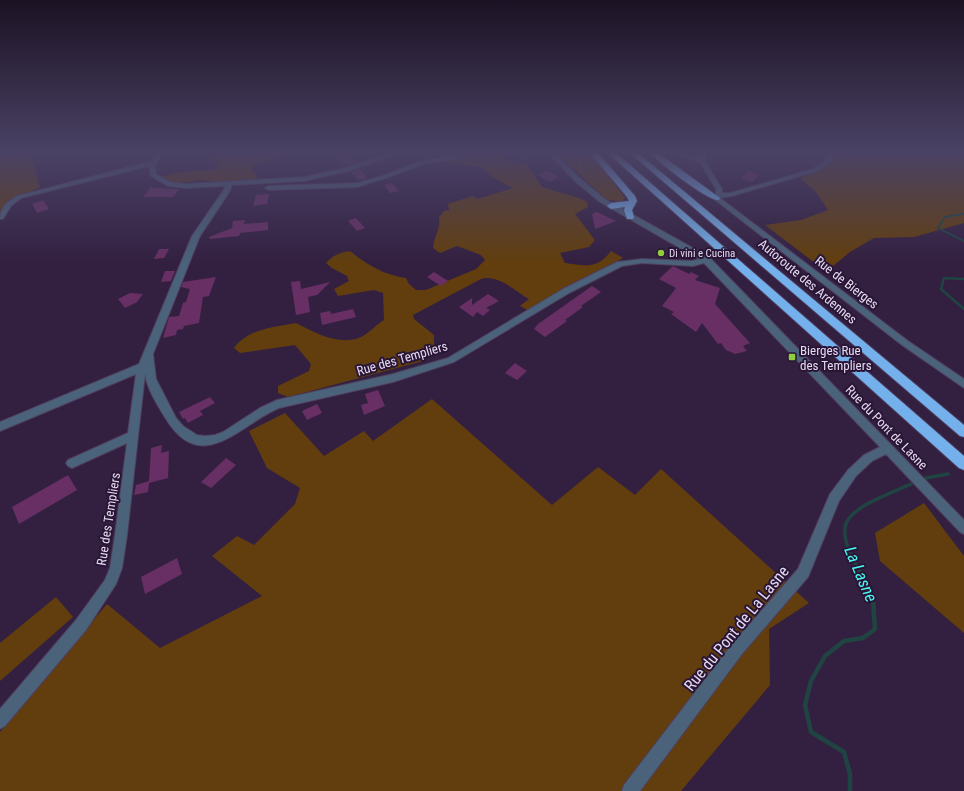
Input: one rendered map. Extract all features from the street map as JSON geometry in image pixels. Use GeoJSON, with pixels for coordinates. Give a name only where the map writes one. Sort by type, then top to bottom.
{"type":"FeatureCollection","features":[{"type":"Feature","properties":{"kind":"highway"},"geometry":{"type":"LineString","coordinates":[[626,190],[633,201],[628,210],[630,218]]}},
{"type":"Feature","properties":{"kind":"highway"},"geometry":{"type":"LineString","coordinates":[[654,190],[964,464]]}},
{"type":"Feature","properties":{"kind":"highway","name":"Autoroute des Ardennes"},"geometry":{"type":"LineString","coordinates":[[678,190],[964,432]]}},
{"type":"Feature","properties":{"kind":"highway"},"geometry":{"type":"LineString","coordinates":[[704,190],[717,196]]}},
{"type":"Feature","properties":{"kind":"highway"},"geometry":{"type":"LineString","coordinates":[[611,206],[630,204]]}},
{"type":"Feature","properties":{"kind":"street"},"geometry":{"type":"LineString","coordinates":[[0,217],[12,201],[52,190]]}},
{"type":"Feature","properties":{"kind":"street","name":"Rue des Templiers"},"geometry":{"type":"LineString","coordinates":[[0,721],[59,652],[105,593],[116,568],[142,367],[196,236],[225,190]]}},
{"type":"Feature","properties":{"kind":"street","name":"Rue du Pont de Lasne"},"geometry":{"type":"LineString","coordinates":[[588,190],[630,218],[687,246],[706,260],[889,448],[964,528]]}},
{"type":"Feature","properties":{"kind":"street"},"geometry":{"type":"LineString","coordinates":[[717,190],[717,196],[730,195],[747,190]]}},
{"type":"Feature","properties":{"kind":"street","name":"Rue de Bierges"},"geometry":{"type":"LineString","coordinates":[[717,196],[905,343],[964,384]]}},
{"type":"Feature","properties":{"kind":"street","name":"Rue des Templiers"},"geometry":{"type":"LineString","coordinates":[[148,354],[151,380],[167,413],[174,423],[192,439],[213,441],[229,434],[269,406],[379,381],[450,360],[464,354],[566,292],[617,265],[634,261],[693,264],[706,260]]}},
{"type":"Feature","properties":{"kind":"street"},"geometry":{"type":"LineString","coordinates":[[0,427],[142,367]]}},
{"type":"Feature","properties":{"kind":"street"},"geometry":{"type":"LineString","coordinates":[[72,463],[134,435]]}},
{"type":"Feature","properties":{"kind":"street","name":"Rue du Pont de La Lasne"},"geometry":{"type":"LineString","coordinates":[[630,791],[737,648],[803,573],[834,498],[852,473],[868,458],[889,448]]}},
{"type":"Feature","properties":{"kind":"shaded area"},"geometry":{"type":"Polygon","coordinates":[[[0,190],[34,190],[11,201],[0,218],[0,190]]]}},
{"type":"Feature","properties":{"kind":"shaded area"},"geometry":{"type":"Polygon","coordinates":[[[507,190],[552,190],[582,199],[587,202],[588,207],[575,214],[595,240],[589,247],[560,253],[565,263],[591,265],[601,261],[611,251],[623,258],[528,310],[520,306],[529,299],[500,281],[487,278],[481,279],[413,315],[414,319],[434,335],[434,349],[423,361],[288,397],[278,393],[278,386],[309,371],[311,364],[295,345],[240,353],[234,348],[246,337],[254,333],[296,323],[327,337],[353,340],[364,336],[384,320],[383,293],[374,290],[338,296],[334,289],[349,281],[347,276],[326,263],[334,256],[343,252],[350,251],[376,269],[398,277],[406,278],[409,284],[416,290],[426,290],[476,269],[485,260],[481,255],[457,246],[440,253],[433,248],[439,225],[439,217],[444,211],[449,210],[448,204],[473,196],[477,199],[507,190]]]}},
{"type":"Feature","properties":{"kind":"shaded area"},"geometry":{"type":"Polygon","coordinates":[[[596,190],[619,190],[625,198],[621,202],[606,199],[596,190]]]}},
{"type":"Feature","properties":{"kind":"shaded area"},"geometry":{"type":"Polygon","coordinates":[[[814,190],[964,190],[964,223],[914,237],[874,238],[850,252],[833,266],[815,263],[765,225],[801,220],[828,210],[814,190]]]}},
{"type":"Feature","properties":{"kind":"shaded area"},"geometry":{"type":"Polygon","coordinates":[[[432,399],[552,505],[598,467],[635,495],[661,469],[809,603],[769,629],[770,685],[681,791],[0,791],[0,732],[107,604],[160,648],[262,596],[212,556],[237,536],[254,545],[295,504],[300,488],[267,468],[249,431],[285,413],[324,456],[364,431],[373,441],[432,399]]]}},
{"type":"Feature","properties":{"kind":"shaded area"},"geometry":{"type":"Polygon","coordinates":[[[924,503],[964,556],[964,633],[880,561],[875,533],[924,503]]]}},
{"type":"Feature","properties":{"kind":"shaded area"},"geometry":{"type":"Polygon","coordinates":[[[56,597],[73,617],[0,681],[0,643],[56,597]]]}},
{"type":"Feature","properties":{"kind":"building"},"geometry":{"type":"Polygon","coordinates":[[[149,190],[178,190],[173,197],[143,197],[149,190]]]}},
{"type":"Feature","properties":{"kind":"building"},"geometry":{"type":"Polygon","coordinates":[[[388,190],[399,191],[390,193],[388,190]]]}},
{"type":"Feature","properties":{"kind":"building"},"geometry":{"type":"Polygon","coordinates":[[[269,194],[267,204],[253,206],[256,195],[269,194]]]}},
{"type":"Feature","properties":{"kind":"building"},"geometry":{"type":"Polygon","coordinates":[[[43,200],[49,209],[37,213],[32,204],[43,200]]]}},
{"type":"Feature","properties":{"kind":"building"},"geometry":{"type":"Polygon","coordinates":[[[597,212],[616,221],[595,229],[592,214],[597,212]]]}},
{"type":"Feature","properties":{"kind":"building"},"geometry":{"type":"Polygon","coordinates":[[[356,218],[365,228],[357,231],[348,221],[356,218]]]}},
{"type":"Feature","properties":{"kind":"building"},"geometry":{"type":"Polygon","coordinates":[[[245,220],[244,224],[268,222],[268,230],[240,233],[239,236],[210,239],[209,237],[232,228],[233,221],[245,220]]]}},
{"type":"Feature","properties":{"kind":"building"},"geometry":{"type":"Polygon","coordinates":[[[159,249],[169,249],[164,258],[154,259],[159,249]]]}},
{"type":"Feature","properties":{"kind":"building"},"geometry":{"type":"Polygon","coordinates":[[[673,266],[689,274],[691,272],[699,276],[695,280],[720,288],[715,304],[750,343],[743,346],[747,351],[735,354],[726,350],[721,343],[718,344],[702,323],[696,332],[671,314],[674,312],[662,306],[676,288],[659,279],[673,266]]]}},
{"type":"Feature","properties":{"kind":"building"},"geometry":{"type":"Polygon","coordinates":[[[165,271],[175,271],[171,281],[161,282],[165,271]]]}},
{"type":"Feature","properties":{"kind":"building"},"geometry":{"type":"Polygon","coordinates":[[[434,272],[448,281],[441,286],[427,277],[434,272]]]}},
{"type":"Feature","properties":{"kind":"building"},"geometry":{"type":"Polygon","coordinates":[[[216,277],[209,296],[203,297],[199,323],[184,326],[183,329],[177,330],[176,335],[163,338],[169,317],[179,316],[183,303],[186,302],[190,289],[181,287],[183,282],[216,277]]]}},
{"type":"Feature","properties":{"kind":"building"},"geometry":{"type":"Polygon","coordinates":[[[300,281],[301,289],[330,282],[317,295],[308,297],[310,312],[296,315],[291,282],[300,281]]]}},
{"type":"Feature","properties":{"kind":"building"},"geometry":{"type":"Polygon","coordinates":[[[592,286],[601,292],[581,306],[583,307],[565,320],[567,321],[545,337],[534,329],[538,324],[592,286]]]}},
{"type":"Feature","properties":{"kind":"building"},"geometry":{"type":"Polygon","coordinates":[[[130,293],[143,294],[137,302],[125,308],[118,299],[130,293]]]}},
{"type":"Feature","properties":{"kind":"building"},"geometry":{"type":"Polygon","coordinates":[[[488,294],[499,301],[486,308],[490,310],[483,316],[477,312],[473,317],[459,307],[472,298],[472,305],[488,294]]]}},
{"type":"Feature","properties":{"kind":"building"},"geometry":{"type":"Polygon","coordinates":[[[353,309],[356,317],[322,325],[320,313],[330,311],[331,314],[353,309]]]}},
{"type":"Feature","properties":{"kind":"building"},"geometry":{"type":"Polygon","coordinates":[[[515,363],[527,371],[517,380],[505,373],[515,363]]]}},
{"type":"Feature","properties":{"kind":"building"},"geometry":{"type":"Polygon","coordinates":[[[378,390],[385,406],[364,415],[361,405],[368,403],[365,394],[378,390]]]}},
{"type":"Feature","properties":{"kind":"building"},"geometry":{"type":"Polygon","coordinates":[[[210,397],[215,403],[200,411],[203,415],[188,423],[185,418],[183,419],[179,412],[210,397]]]}},
{"type":"Feature","properties":{"kind":"building"},"geometry":{"type":"Polygon","coordinates":[[[317,404],[322,413],[307,420],[302,411],[317,404]]]}},
{"type":"Feature","properties":{"kind":"building"},"geometry":{"type":"Polygon","coordinates":[[[162,445],[161,453],[169,451],[168,478],[149,483],[148,492],[134,495],[136,485],[149,481],[151,448],[162,445]]]}},
{"type":"Feature","properties":{"kind":"building"},"geometry":{"type":"Polygon","coordinates":[[[226,458],[236,465],[211,488],[201,482],[226,458]]]}},
{"type":"Feature","properties":{"kind":"building"},"geometry":{"type":"Polygon","coordinates":[[[68,475],[77,490],[19,524],[12,507],[68,475]]]}},
{"type":"Feature","properties":{"kind":"building"},"geometry":{"type":"Polygon","coordinates":[[[177,558],[182,574],[145,594],[141,577],[177,558]]]}},
{"type":"Feature","properties":{"kind":"waterway","name":"La Lasne"},"geometry":{"type":"LineString","coordinates":[[964,214],[945,217],[938,228],[964,241]]}},
{"type":"Feature","properties":{"kind":"waterway","name":"La Lasne"},"geometry":{"type":"LineString","coordinates":[[964,279],[944,278],[941,289],[964,309]]}},
{"type":"Feature","properties":{"kind":"waterway","name":"La Lasne"},"geometry":{"type":"LineString","coordinates":[[926,478],[948,474]]}},
{"type":"Feature","properties":{"kind":"waterway","name":"La Lasne"},"geometry":{"type":"LineString","coordinates":[[860,572],[854,562],[846,539],[845,527],[848,520],[854,513],[873,501],[911,484]]}},
{"type":"Feature","properties":{"kind":"waterway","name":"La Lasne"},"geometry":{"type":"LineString","coordinates":[[850,791],[850,774],[844,752],[811,732],[805,705],[811,681],[825,656],[844,641],[863,638],[875,629],[873,600],[859,571]]}},
{"type":"Feature","properties":{"kind":"place","name":"Di vini e Cucina"},"geometry":{"type":"Point","coordinates":[661,253]}},
{"type":"Feature","properties":{"kind":"place","name":"Bierges Rue des Templiers"},"geometry":{"type":"Point","coordinates":[792,357]}}]}
